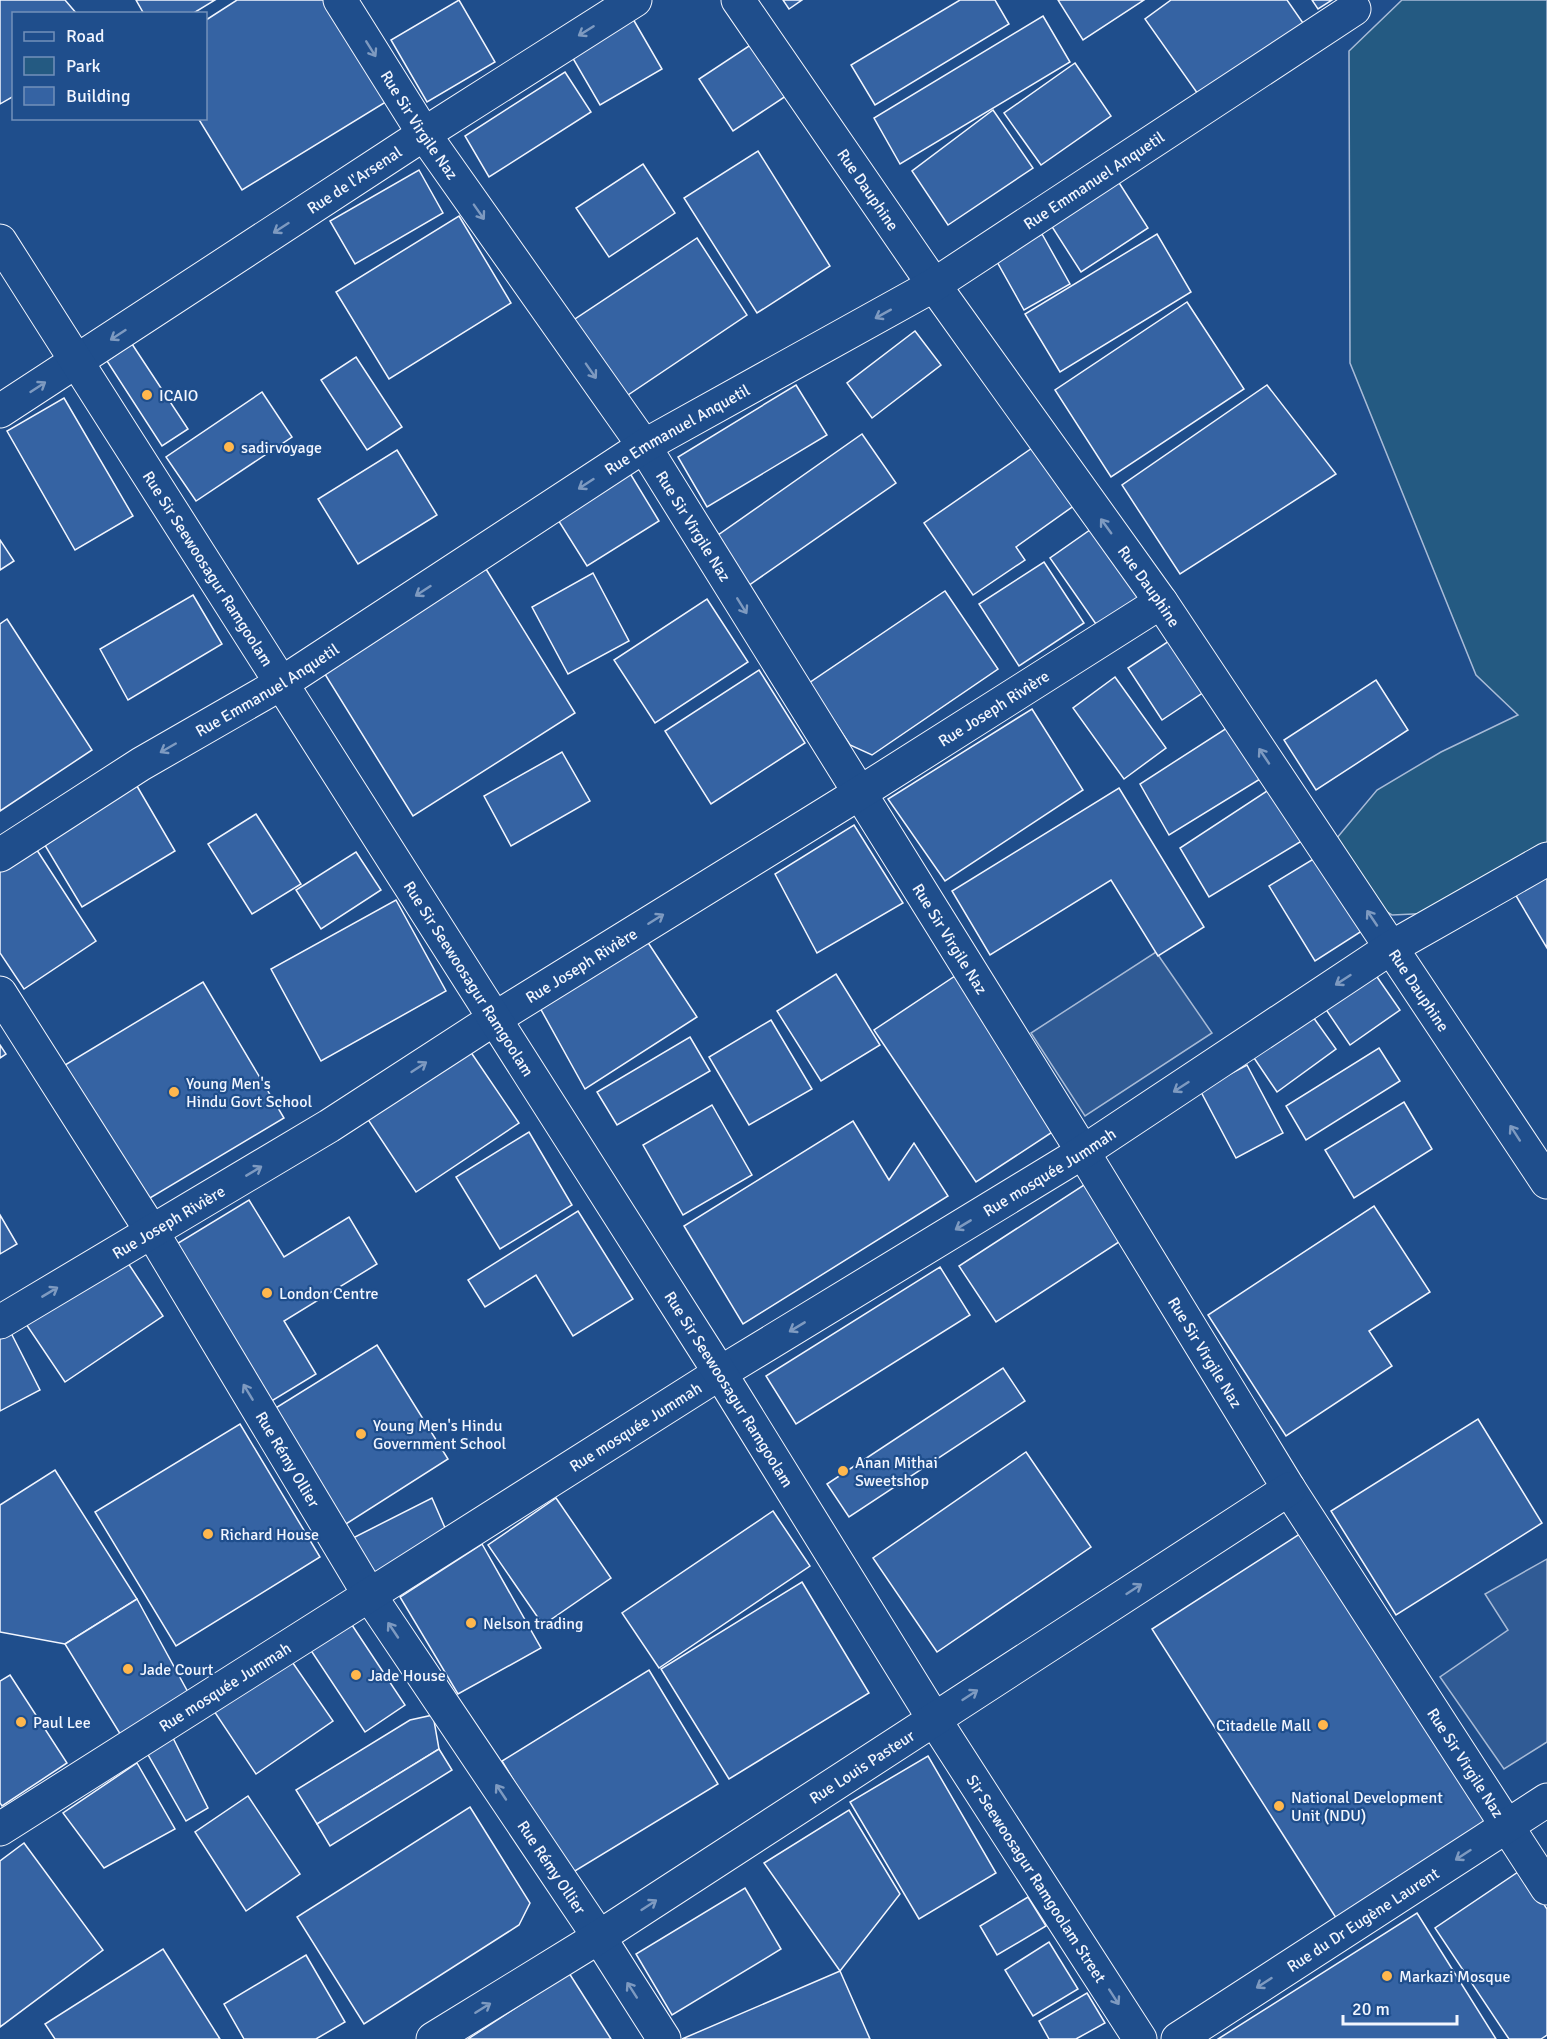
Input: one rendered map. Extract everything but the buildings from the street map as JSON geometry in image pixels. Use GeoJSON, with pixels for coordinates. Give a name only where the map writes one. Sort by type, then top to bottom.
{"type":"FeatureCollection","features":[{"type":"Feature","properties":{"kind":"street","name":"Rue Sir Virgile Naz"},"geometry":{"type":"LineString","coordinates":[[340,0],[424,134],[644,446],[858,794],[1083,1152],[1289,1489],[1547,1888]]}},
{"type":"Feature","properties":{"kind":"street","name":"Rue de l'Arsenal"},"geometry":{"type":"LineString","coordinates":[[0,411],[424,134],[635,0]]}},
{"type":"Feature","properties":{"kind":"street","name":"Rue Dauphine"},"geometry":{"type":"LineString","coordinates":[[738,0],[934,285],[1161,602],[1547,1182]]}},
{"type":"Feature","properties":{"kind":"street","name":"Rue Emmanuel Anquetil"},"geometry":{"type":"LineString","coordinates":[[0,855],[141,764],[282,683],[644,446],[934,285],[1354,9]]}},
{"type":"Feature","properties":{"kind":"street","name":"Rue Sir Seewoosagur Ramgoolam"},"geometry":{"type":"LineString","coordinates":[[0,241],[720,1373],[934,1719]]}},
{"type":"Feature","properties":{"kind":"street","name":"Rue Joseph Rivière"},"geometry":{"type":"LineString","coordinates":[[0,1322],[329,1126],[494,1019],[858,794],[1161,602]]}},
{"type":"Feature","properties":{"kind":"street","name":"Rue mosquée Jummah"},"geometry":{"type":"LineString","coordinates":[[0,1829],[720,1373],[1083,1152],[1392,947],[1547,859]]}},
{"type":"Feature","properties":{"kind":"street","name":"Rue Rémy Ollier"},"geometry":{"type":"LineString","coordinates":[[0,993],[152,1232],[370,1596],[664,2039]]}},
{"type":"Feature","properties":{"kind":"street","name":"Rue Louis Pasteur"},"geometry":{"type":"LineString","coordinates":[[434,2039],[599,1938],[1289,1489]]}},
{"type":"Feature","properties":{"kind":"street","name":"Sir Seewoosagur Ramgoolam Street"},"geometry":{"type":"LineString","coordinates":[[934,1719],[1140,2039]]}},
{"type":"Feature","properties":{"kind":"street","name":"Rue du Dr Eugène Laurent"},"geometry":{"type":"LineString","coordinates":[[1178,2039],[1547,1800]]}},
{"type":"Feature","properties":{"kind":"green space"},"geometry":{"type":"Polygon","coordinates":[[[1402,0],[1547,0],[1547,844],[1435,913],[1392,915],[1364,898],[1326,851],[1377,790],[1441,752],[1518,715],[1476,675],[1350,363],[1349,51],[1402,0]]]}},
{"type":"Feature","properties":{"kind":"shaded area"},"geometry":{"type":"Polygon","coordinates":[[[1156,952],[1212,1033],[1085,1116],[1031,1033],[1156,952]]]}},
{"type":"Feature","properties":{"kind":"shaded area"},"geometry":{"type":"Polygon","coordinates":[[[1547,1559],[1547,1742],[1504,1769],[1440,1677],[1508,1630],[1485,1594],[1547,1559]]]}},
{"type":"Feature","properties":{"kind":"place","name":"ICAIO"},"geometry":{"type":"Point","coordinates":[147,395]}},
{"type":"Feature","properties":{"kind":"place","name":"sadirvoyage"},"geometry":{"type":"Point","coordinates":[229,447]}},
{"type":"Feature","properties":{"kind":"place","name":"Young Men's Hindu Govt School"},"geometry":{"type":"Point","coordinates":[174,1092]}},
{"type":"Feature","properties":{"kind":"place","name":"London Centre"},"geometry":{"type":"Point","coordinates":[267,1293]}},
{"type":"Feature","properties":{"kind":"place","name":"Young Men's Hindu Government School"},"geometry":{"type":"Point","coordinates":[361,1434]}},
{"type":"Feature","properties":{"kind":"place","name":"Anan Mithai Sweetshop"},"geometry":{"type":"Point","coordinates":[843,1471]}},
{"type":"Feature","properties":{"kind":"place","name":"Richard House"},"geometry":{"type":"Point","coordinates":[208,1534]}},
{"type":"Feature","properties":{"kind":"place","name":"Nelson trading"},"geometry":{"type":"Point","coordinates":[471,1623]}},
{"type":"Feature","properties":{"kind":"place","name":"Jade Court"},"geometry":{"type":"Point","coordinates":[128,1669]}},
{"type":"Feature","properties":{"kind":"place","name":"Jade House"},"geometry":{"type":"Point","coordinates":[356,1675]}},
{"type":"Feature","properties":{"kind":"place","name":"Paul Lee"},"geometry":{"type":"Point","coordinates":[21,1722]}},
{"type":"Feature","properties":{"kind":"place","name":"Citadelle Mall"},"geometry":{"type":"Point","coordinates":[1323,1725]}},
{"type":"Feature","properties":{"kind":"place","name":"National Development Unit (NDU)"},"geometry":{"type":"Point","coordinates":[1279,1806]}},
{"type":"Feature","properties":{"kind":"place","name":"Markazi Mosque"},"geometry":{"type":"Point","coordinates":[1387,1976]}}]}
